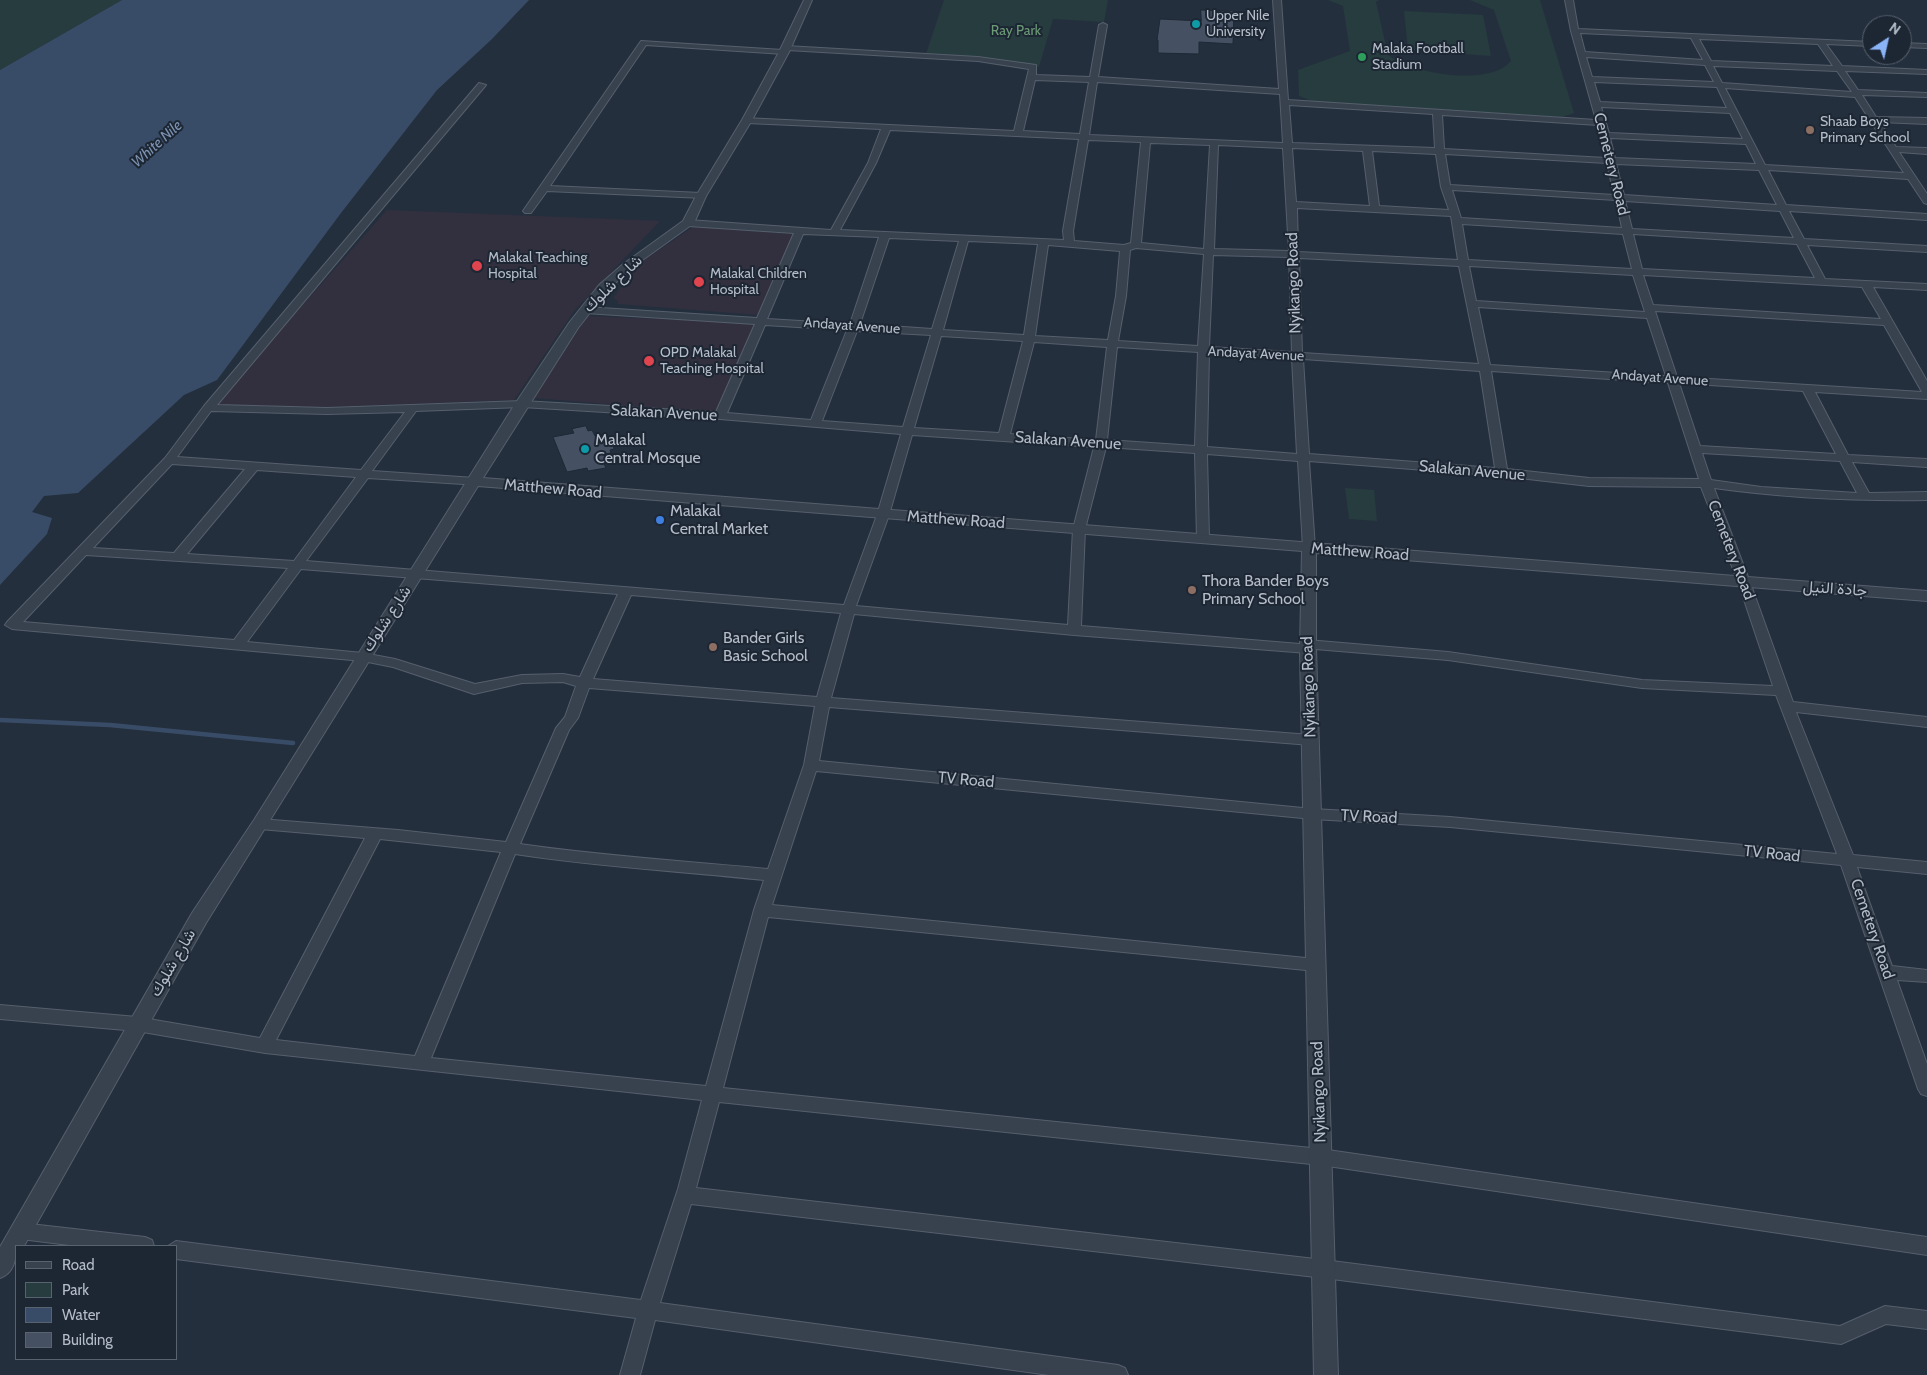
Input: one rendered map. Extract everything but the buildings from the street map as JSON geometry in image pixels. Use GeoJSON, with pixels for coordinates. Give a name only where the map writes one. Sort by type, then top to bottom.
{"type":"FeatureCollection","features":[{"type":"Feature","properties":{"kind":"street","name":"شارع شلوك"},"geometry":{"type":"LineString","coordinates":[[0,1268],[137,1024],[199,918],[260,824],[522,404],[585,310],[626,266],[688,223],[701,196],[747,120],[785,50],[808,0]]}},
{"type":"Feature","properties":{"kind":"street","name":"Nyikango Road"},"geometry":{"type":"LineString","coordinates":[[1277,0],[1292,205],[1309,548],[1308,647],[1326,1375]]}},
{"type":"Feature","properties":{"kind":"street","name":"Cemetery Road"},"geometry":{"type":"LineString","coordinates":[[1569,0],[1575,31],[1601,123],[1637,271],[1706,483],[1744,582],[1786,706],[1848,862],[1927,1089]]}},
{"type":"Feature","properties":{"kind":"street"},"geometry":{"type":"LineString","coordinates":[[1069,243],[1068,231],[1082,137],[1103,25]]}},
{"type":"Feature","properties":{"kind":"street"},"geometry":{"type":"LineString","coordinates":[[1575,31],[1862,44]]}},
{"type":"Feature","properties":{"kind":"street"},"geometry":{"type":"LineString","coordinates":[[1694,36],[1718,86],[1734,111],[1821,281]]}},
{"type":"Feature","properties":{"kind":"street"},"geometry":{"type":"LineString","coordinates":[[1820,42],[1857,94],[1927,201]]}},
{"type":"Feature","properties":{"kind":"street"},"geometry":{"type":"LineString","coordinates":[[528,211],[644,43],[978,59],[1033,67],[1018,134]]}},
{"type":"Feature","properties":{"kind":"street"},"geometry":{"type":"LineString","coordinates":[[1912,45],[1927,46]]}},
{"type":"Feature","properties":{"kind":"street"},"geometry":{"type":"LineString","coordinates":[[1582,54],[1708,63],[1927,72]]}},
{"type":"Feature","properties":{"kind":"street"},"geometry":{"type":"LineString","coordinates":[[1032,77],[1094,80],[1437,111],[1601,123]]}},
{"type":"Feature","properties":{"kind":"street"},"geometry":{"type":"LineString","coordinates":[[1589,79],[1857,94],[1927,95]]}},
{"type":"Feature","properties":{"kind":"street"},"geometry":{"type":"LineString","coordinates":[[482,85],[208,408],[169,460],[12,625],[238,644],[363,658],[395,663],[474,689],[522,679],[563,678],[584,683],[1311,740]]}},
{"type":"Feature","properties":{"kind":"street"},"geometry":{"type":"LineString","coordinates":[[1596,104],[1734,111]]}},
{"type":"Feature","properties":{"kind":"street"},"geometry":{"type":"LineString","coordinates":[[1437,111],[1440,151],[1446,187],[1455,217],[1485,367],[1502,472]]}},
{"type":"Feature","properties":{"kind":"street"},"geometry":{"type":"LineString","coordinates":[[1873,118],[1927,121]]}},
{"type":"Feature","properties":{"kind":"street"},"geometry":{"type":"LineString","coordinates":[[747,120],[1146,140],[1440,151],[1611,162],[1762,166],[1914,180],[1927,184]]}},
{"type":"Feature","properties":{"kind":"street"},"geometry":{"type":"LineString","coordinates":[[834,233],[872,163],[886,128]]}},
{"type":"Feature","properties":{"kind":"street"},"geometry":{"type":"LineString","coordinates":[[1604,135],[1749,142]]}},
{"type":"Feature","properties":{"kind":"street"},"geometry":{"type":"LineString","coordinates":[[1136,245],[1146,140]]}},
{"type":"Feature","properties":{"kind":"street"},"geometry":{"type":"LineString","coordinates":[[1202,539],[1200,493],[1203,351],[1210,252],[1214,142]]}},
{"type":"Feature","properties":{"kind":"street"},"geometry":{"type":"LineString","coordinates":[[1367,148],[1375,209]]}},
{"type":"Feature","properties":{"kind":"street"},"geometry":{"type":"LineString","coordinates":[[1893,149],[1927,151]]}},
{"type":"Feature","properties":{"kind":"street"},"geometry":{"type":"LineString","coordinates":[[1446,187],[1927,217]]}},
{"type":"Feature","properties":{"kind":"street"},"geometry":{"type":"LineString","coordinates":[[544,188],[701,196]]}},
{"type":"Feature","properties":{"kind":"street"},"geometry":{"type":"LineString","coordinates":[[1292,205],[1375,209],[1628,231],[1927,249]]}},
{"type":"Feature","properties":{"kind":"street"},"geometry":{"type":"LineString","coordinates":[[688,223],[834,233],[1069,243],[1124,248],[1136,245],[1210,252],[1463,262],[1927,287]]}},
{"type":"Feature","properties":{"kind":"street"},"geometry":{"type":"LineString","coordinates":[[720,416],[800,231]]}},
{"type":"Feature","properties":{"kind":"street"},"geometry":{"type":"LineString","coordinates":[[815,424],[854,326],[885,235]]}},
{"type":"Feature","properties":{"kind":"street"},"geometry":{"type":"LineString","coordinates":[[630,1375],[684,1195],[762,910],[811,765],[823,701],[849,609],[883,515],[964,239]]}},
{"type":"Feature","properties":{"kind":"street"},"geometry":{"type":"LineString","coordinates":[[1004,437],[1029,339],[1043,243]]}},
{"type":"Feature","properties":{"kind":"street"},"geometry":{"type":"LineString","coordinates":[[1074,631],[1079,529],[1100,443],[1112,345],[1121,296],[1126,252],[1124,248]]}},
{"type":"Feature","properties":{"kind":"street"},"geometry":{"type":"LineString","coordinates":[[1866,284],[1927,392]]}},
{"type":"Feature","properties":{"kind":"street"},"geometry":{"type":"LineString","coordinates":[[1472,304],[1887,322]]}},
{"type":"Feature","properties":{"kind":"street","name":"Andayat Avenue"},"geometry":{"type":"LineString","coordinates":[[585,310],[854,326],[1203,351],[1673,378],[1927,396]]}},
{"type":"Feature","properties":{"kind":"street"},"geometry":{"type":"LineString","coordinates":[[1807,388],[1865,496]]}},
{"type":"Feature","properties":{"kind":"street","name":"Salakan Avenue"},"geometry":{"type":"LineString","coordinates":[[208,408],[326,410],[522,404],[1304,457],[1502,472],[1589,482],[1706,483],[1761,491],[1865,496],[1927,496]]}},
{"type":"Feature","properties":{"kind":"street"},"geometry":{"type":"LineString","coordinates":[[238,644],[413,408]]}},
{"type":"Feature","properties":{"kind":"street"},"geometry":{"type":"LineString","coordinates":[[1695,449],[1927,463]]}},
{"type":"Feature","properties":{"kind":"street","name":"Matthew Road"},"geometry":{"type":"LineString","coordinates":[[169,460],[474,482],[1744,582]]}},
{"type":"Feature","properties":{"kind":"street"},"geometry":{"type":"LineString","coordinates":[[177,558],[253,467]]}},
{"type":"Feature","properties":{"kind":"street"},"geometry":{"type":"LineString","coordinates":[[83,550],[177,558],[416,573],[849,609],[1074,631],[1448,656],[1642,684],[1782,691]]}},
{"type":"Feature","properties":{"kind":"street","name":"جادة النيل"},"geometry":{"type":"LineString","coordinates":[[1744,582],[1927,596]]}},
{"type":"Feature","properties":{"kind":"street"},"geometry":{"type":"LineString","coordinates":[[420,1064],[510,849],[563,728],[571,718],[584,683],[626,591]]}},
{"type":"Feature","properties":{"kind":"street"},"geometry":{"type":"LineString","coordinates":[[1786,706],[1927,722]]}},
{"type":"Feature","properties":{"kind":"street","name":"TV Road"},"geometry":{"type":"LineString","coordinates":[[811,765],[1313,814],[1450,822],[1848,862],[1927,868]]}},
{"type":"Feature","properties":{"kind":"street"},"geometry":{"type":"LineString","coordinates":[[260,824],[470,842],[584,859],[644,862],[773,875]]}},
{"type":"Feature","properties":{"kind":"street"},"geometry":{"type":"LineString","coordinates":[[264,1046],[375,834]]}},
{"type":"Feature","properties":{"kind":"street"},"geometry":{"type":"LineString","coordinates":[[762,910],[1316,965]]}},
{"type":"Feature","properties":{"kind":"street"},"geometry":{"type":"LineString","coordinates":[[1886,972],[1927,976]]}},
{"type":"Feature","properties":{"kind":"street"},"geometry":{"type":"LineString","coordinates":[[0,1012],[137,1024],[264,1046],[420,1064],[1321,1158],[1927,1246]]}},
{"type":"Feature","properties":{"kind":"street"},"geometry":{"type":"LineString","coordinates":[[684,1195],[1324,1269],[1842,1335],[1885,1315],[1927,1320]]}},
{"type":"Feature","properties":{"kind":"street"},"geometry":{"type":"LineString","coordinates":[[21,1231],[137,1245]]}},
{"type":"Feature","properties":{"kind":"street"},"geometry":{"type":"LineString","coordinates":[[178,1250],[648,1310],[1118,1375]]}},
{"type":"Feature","properties":{"kind":"shaded area","name":"Malakal Teaching Hospital"},"geometry":{"type":"Polygon","coordinates":[[[387,210],[660,221],[574,311],[514,400],[328,407],[214,405],[387,210]]]}},
{"type":"Feature","properties":{"kind":"shaded area","name":"Malakal Children Hospital"},"geometry":{"type":"Polygon","coordinates":[[[693,227],[795,234],[759,315],[618,304],[618,301],[613,298],[637,265],[693,227]]]}},
{"type":"Feature","properties":{"kind":"shaded area","name":"OPD Malakal Teaching Hospital"},"geometry":{"type":"Polygon","coordinates":[[[587,316],[756,323],[718,413],[534,398],[587,316]]]}},
{"type":"Feature","properties":{"kind":"green space"},"geometry":{"type":"Polygon","coordinates":[[[0,0],[122,0],[0,70],[0,0]]]}},
{"type":"Feature","properties":{"kind":"green space","name":"Ray Park"},"geometry":{"type":"Polygon","coordinates":[[[944,0],[1108,0],[1104,22],[1053,19],[1039,67],[991,58],[926,54],[944,0]]]}},
{"type":"Feature","properties":{"kind":"green space","name":"Malaka Football Stadium"},"geometry":{"type":"Polygon","coordinates":[[[1328,0],[1379,0],[1376,2],[1388,55],[1414,68],[1451,75],[1469,76],[1486,74],[1501,69],[1511,61],[1494,10],[1470,0],[1540,0],[1574,113],[1562,117],[1314,102],[1299,96],[1298,70],[1350,51],[1343,6],[1328,0]]]}},
{"type":"Feature","properties":{"kind":"green space","name":"Malaka Football Stadium"},"geometry":{"type":"Polygon","coordinates":[[[1404,11],[1483,15],[1491,56],[1408,50],[1404,11]]]}},
{"type":"Feature","properties":{"kind":"green space"},"geometry":{"type":"Polygon","coordinates":[[[1345,488],[1374,490],[1377,521],[1349,519],[1345,488]]]}},
{"type":"Feature","properties":{"kind":"water","name":"White Nile"},"geometry":{"type":"Polygon","coordinates":[[[122,0],[529,0],[492,39],[437,90],[341,213],[217,380],[184,395],[78,493],[44,496],[32,512],[52,518],[47,534],[0,585],[0,70],[122,0]]]}},
{"type":"Feature","properties":{"kind":"waterway"},"geometry":{"type":"LineString","coordinates":[[0,720],[110,725],[293,743]]}},
{"type":"Feature","properties":{"kind":"place","name":"Upper Nile University"},"geometry":{"type":"Point","coordinates":[1196,24]}},
{"type":"Feature","properties":{"kind":"place","name":"Malaka Football Stadium"},"geometry":{"type":"Point","coordinates":[1362,57]}},
{"type":"Feature","properties":{"kind":"place","name":"Shaab Boys Primary School"},"geometry":{"type":"Point","coordinates":[1810,130]}},
{"type":"Feature","properties":{"kind":"place","name":"Malakal Teaching Hospital"},"geometry":{"type":"Point","coordinates":[477,266]}},
{"type":"Feature","properties":{"kind":"place","name":"Malakal Children Hospital"},"geometry":{"type":"Point","coordinates":[699,282]}},
{"type":"Feature","properties":{"kind":"place","name":"OPD Malakal Teaching Hospital"},"geometry":{"type":"Point","coordinates":[649,361]}},
{"type":"Feature","properties":{"kind":"place","name":"Malakal Central Mosque"},"geometry":{"type":"Point","coordinates":[585,449]}},
{"type":"Feature","properties":{"kind":"place","name":"Malakal Central Market"},"geometry":{"type":"Point","coordinates":[660,520]}},
{"type":"Feature","properties":{"kind":"place","name":"Thora Bander Boys Primary School"},"geometry":{"type":"Point","coordinates":[1192,590]}},
{"type":"Feature","properties":{"kind":"place","name":"Bander Girls Basic School"},"geometry":{"type":"Point","coordinates":[713,647]}}]}
